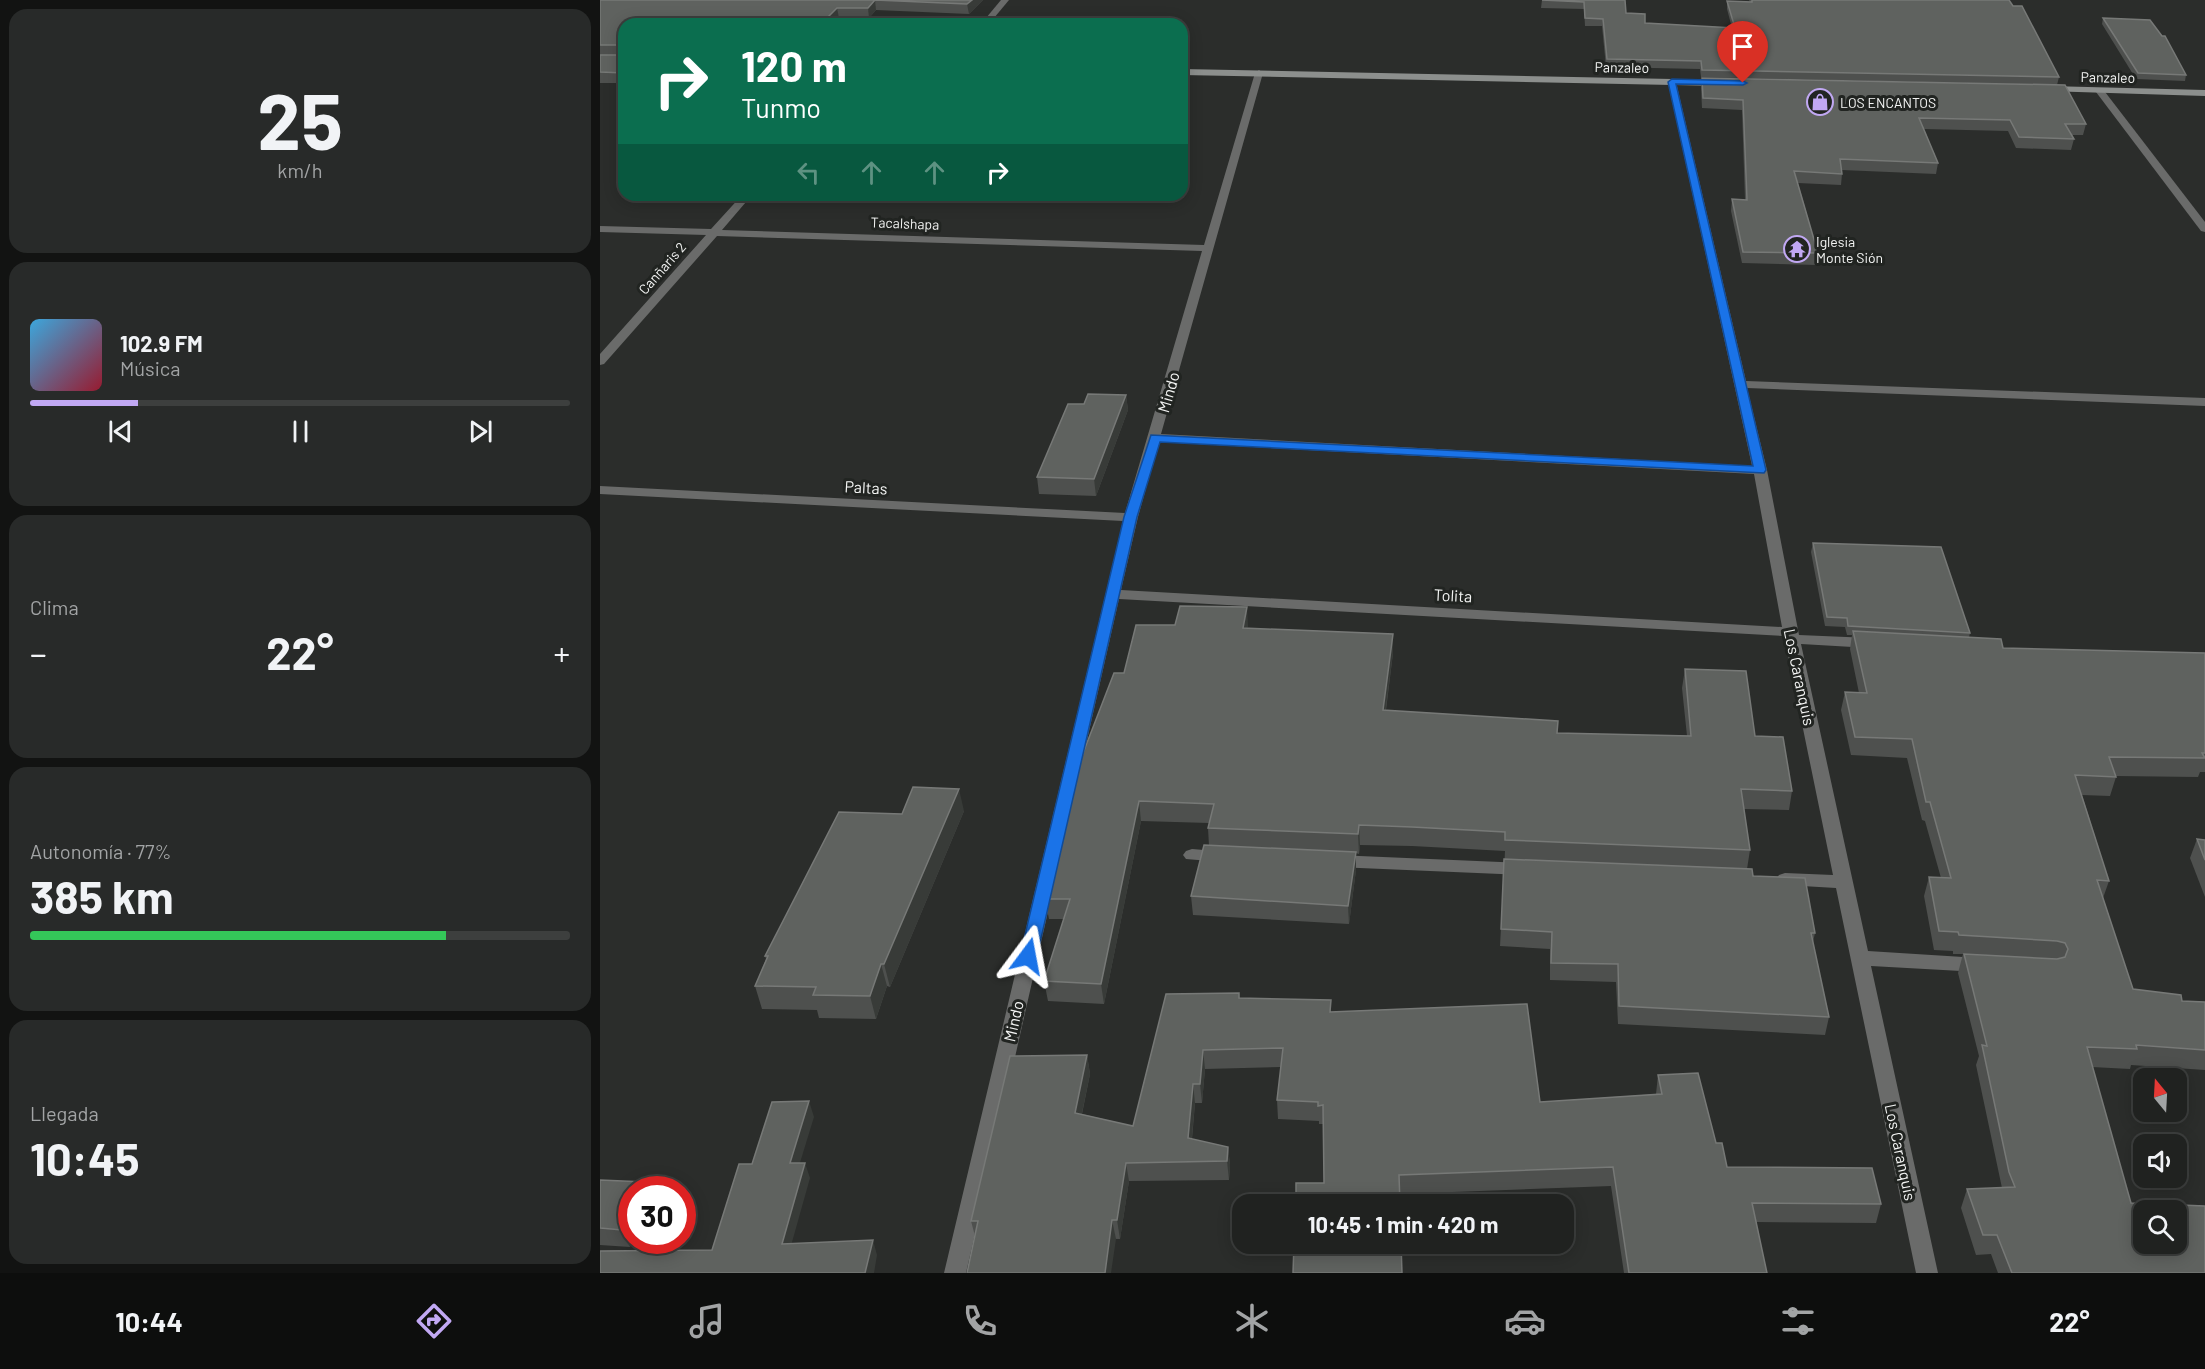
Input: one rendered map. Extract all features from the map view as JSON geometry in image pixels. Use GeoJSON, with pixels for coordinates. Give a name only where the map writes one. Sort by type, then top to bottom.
{"type":"FeatureCollection","features":[{"type":"Feature","properties":{"kind":"street"},"geometry":{"type":"LineString","coordinates":[[990,18],[1005,0]]}},
{"type":"Feature","properties":{"kind":"street","name":"Panzaleo"},"geometry":{"type":"LineString","coordinates":[[1188,72],[1731,83]]}},
{"type":"Feature","properties":{"kind":"street","name":"Mindo"},"geometry":{"type":"LineString","coordinates":[[954,1273],[1131,517],[1259,73]]}},
{"type":"Feature","properties":{"kind":"street","name":"Los Caranquis"},"geometry":{"type":"LineString","coordinates":[[1672,82],[1733,361],[1741,384],[1760,470],[1791,636],[1927,1273]]}},
{"type":"Feature","properties":{"kind":"street","name":"Panzaleo"},"geometry":{"type":"LineString","coordinates":[[2040,89],[2205,93]]}},
{"type":"Feature","properties":{"kind":"street"},"geometry":{"type":"LineString","coordinates":[[2099,90],[2205,230]]}},
{"type":"Feature","properties":{"kind":"street","name":"Canñaris 2"},"geometry":{"type":"LineString","coordinates":[[600,361],[741,201]]}},
{"type":"Feature","properties":{"kind":"street","name":"Tacalshapa"},"geometry":{"type":"LineString","coordinates":[[600,229],[1208,248]]}},
{"type":"Feature","properties":{"kind":"street"},"geometry":{"type":"LineString","coordinates":[[1741,384],[2205,402]]}},
{"type":"Feature","properties":{"kind":"street"},"geometry":{"type":"LineString","coordinates":[[1155,438],[1760,470]]}},
{"type":"Feature","properties":{"kind":"street","name":"Paltas"},"geometry":{"type":"LineString","coordinates":[[600,490],[1131,517]]}},
{"type":"Feature","properties":{"kind":"street","name":"Tolita"},"geometry":{"type":"LineString","coordinates":[[1113,594],[1791,636],[1886,644]]}},
{"type":"Feature","properties":{"kind":"street"},"geometry":{"type":"LineString","coordinates":[[1192,855],[1239,857]]}},
{"type":"Feature","properties":{"kind":"street"},"geometry":{"type":"LineString","coordinates":[[1322,860],[1536,869]]}},
{"type":"Feature","properties":{"kind":"street"},"geometry":{"type":"LineString","coordinates":[[1773,879],[1844,882]]}},
{"type":"Feature","properties":{"kind":"street"},"geometry":{"type":"LineString","coordinates":[[1860,958],[1991,966]]}},
{"type":"Feature","properties":{"kind":"building"},"geometry":{"type":"Polygon","coordinates":[[[600,0],[875,0],[868,8],[837,8],[827,18],[618,18],[618,45],[600,45],[600,0]]]}},
{"type":"Feature","properties":{"kind":"building"},"geometry":{"type":"Polygon","coordinates":[[[875,0],[972,0],[967,4],[875,0]]]}},
{"type":"Feature","properties":{"kind":"building"},"geometry":{"type":"Polygon","coordinates":[[[1542,0],[1625,0],[1626,13],[1645,14],[1645,23],[1735,28],[1727,1],[2009,0],[2013,6],[2022,6],[2059,77],[1702,70],[1701,61],[1607,59],[1603,19],[1585,18],[1584,2],[1542,0]]]}},
{"type":"Feature","properties":{"kind":"building"},"geometry":{"type":"Polygon","coordinates":[[[2103,18],[2150,20],[2162,36],[2165,36],[2186,75],[2138,73],[2103,18]]]}},
{"type":"Feature","properties":{"kind":"building"},"geometry":{"type":"Polygon","coordinates":[[[600,55],[618,55],[618,73],[600,72],[600,55]]]}},
{"type":"Feature","properties":{"kind":"building"},"geometry":{"type":"Polygon","coordinates":[[[1702,78],[2065,85],[2086,124],[2065,124],[2074,139],[2019,137],[2010,120],[1919,118],[1938,163],[1840,159],[1842,174],[1794,171],[1818,253],[1743,252],[1732,199],[1747,200],[1743,100],[1703,98],[1702,78]]]}},
{"type":"Feature","properties":{"kind":"building"},"geometry":{"type":"Polygon","coordinates":[[[1088,394],[1126,395],[1094,479],[1037,477],[1068,404],[1084,404],[1088,394]]]}},
{"type":"Feature","properties":{"kind":"building"},"geometry":{"type":"Polygon","coordinates":[[[1813,543],[1941,547],[1970,633],[1848,626],[1847,618],[1827,617],[1813,543]]]}},
{"type":"Feature","properties":{"kind":"building"},"geometry":{"type":"Polygon","coordinates":[[[1180,606],[1247,607],[1243,628],[1393,634],[1383,710],[1558,721],[1557,733],[1691,736],[1685,669],[1746,671],[1755,736],[1783,737],[1792,791],[1741,789],[1750,850],[1505,840],[1505,832],[1412,827],[1359,825],[1358,834],[1208,828],[1214,804],[1139,801],[1101,984],[1044,981],[1070,899],[1045,899],[1073,779],[1114,673],[1124,673],[1136,625],[1175,625],[1180,606]]]}},
{"type":"Feature","properties":{"kind":"building"},"geometry":{"type":"Polygon","coordinates":[[[1853,631],[2001,639],[2003,648],[2205,653],[2205,753],[2202,753],[2205,758],[2109,757],[2116,777],[2075,775],[2109,881],[2097,880],[2133,989],[2181,995],[2182,1001],[2205,1002],[2205,1050],[2136,1045],[2137,1049],[2087,1047],[2131,1203],[2133,1203],[2133,1254],[2187,1254],[2187,1205],[2205,1206],[2205,1273],[2012,1273],[1997,1235],[1983,1235],[1967,1189],[2015,1187],[2009,1172],[1982,1045],[1987,1046],[1964,954],[2057,959],[2065,957],[2068,949],[2065,943],[2057,941],[1959,935],[1958,932],[1939,931],[1929,877],[1951,878],[1930,802],[1926,802],[1912,739],[1855,737],[1845,692],[1867,693],[1853,631]]]}},
{"type":"Feature","properties":{"kind":"building"},"geometry":{"type":"Polygon","coordinates":[[[913,787],[959,789],[884,964],[881,964],[870,996],[813,995],[816,987],[755,986],[768,956],[765,956],[839,812],[902,814],[913,787]]]}},
{"type":"Feature","properties":{"kind":"building"},"geometry":{"type":"Polygon","coordinates":[[[2197,839],[2205,840],[2205,860],[2197,839]]]}},
{"type":"Feature","properties":{"kind":"building"},"geometry":{"type":"Polygon","coordinates":[[[1204,845],[1356,852],[1348,906],[1191,896],[1204,845]]]}},
{"type":"Feature","properties":{"kind":"building"},"geometry":{"type":"Polygon","coordinates":[[[1504,859],[1752,869],[1753,876],[1805,878],[1815,933],[1811,933],[1829,1017],[1619,1006],[1618,964],[1551,963],[1552,932],[1501,929],[1504,859]]]}},
{"type":"Feature","properties":{"kind":"building"},"geometry":{"type":"Polygon","coordinates":[[[1239,993],[1239,998],[1331,1000],[1330,1012],[1527,1004],[1540,1102],[1662,1094],[1658,1075],[1698,1073],[1716,1143],[1722,1143],[1727,1167],[1872,1168],[1881,1204],[1752,1203],[1767,1273],[1629,1273],[1613,1167],[1399,1175],[1400,1194],[1296,1194],[1296,1183],[1324,1183],[1323,1105],[1318,1106],[1318,1102],[1277,1100],[1283,1048],[1203,1050],[1200,1084],[1193,1084],[1188,1138],[1228,1147],[1227,1161],[1126,1163],[1117,1220],[1112,1220],[1105,1273],[967,1273],[978,1221],[971,1221],[1010,1056],[1087,1055],[1075,1113],[1133,1126],[1166,994],[1239,993]]]}},
{"type":"Feature","properties":{"kind":"building"},"geometry":{"type":"Polygon","coordinates":[[[809,1101],[790,1163],[805,1163],[782,1244],[873,1240],[865,1273],[600,1273],[600,1251],[618,1251],[618,1254],[696,1254],[696,1250],[712,1250],[739,1164],[752,1164],[772,1102],[809,1101]]]}},
{"type":"Feature","properties":{"kind":"building"},"geometry":{"type":"Polygon","coordinates":[[[600,1180],[618,1181],[618,1230],[600,1228],[600,1180]]]}},
{"type":"Feature","properties":{"kind":"building"},"geometry":{"type":"Polygon","coordinates":[[[1294,1254],[1401,1254],[1402,1273],[1293,1273],[1294,1254]]]}},
{"type":"Feature","properties":{"kind":"place","name":"LOS ENCANTOS"},"geometry":{"type":"Point","coordinates":[1820,102]}},
{"type":"Feature","properties":{"kind":"place","name":"Iglesia Monte Sión"},"geometry":{"type":"Point","coordinates":[1797,249]}},
{"type":"Feature","properties":{"kind":"route"},"geometry":{"type":"LineString","coordinates":[[1028,956],[1131,517],[1155,438],[1760,470],[1741,384],[1733,361],[1672,82],[1743,83]]}}]}
